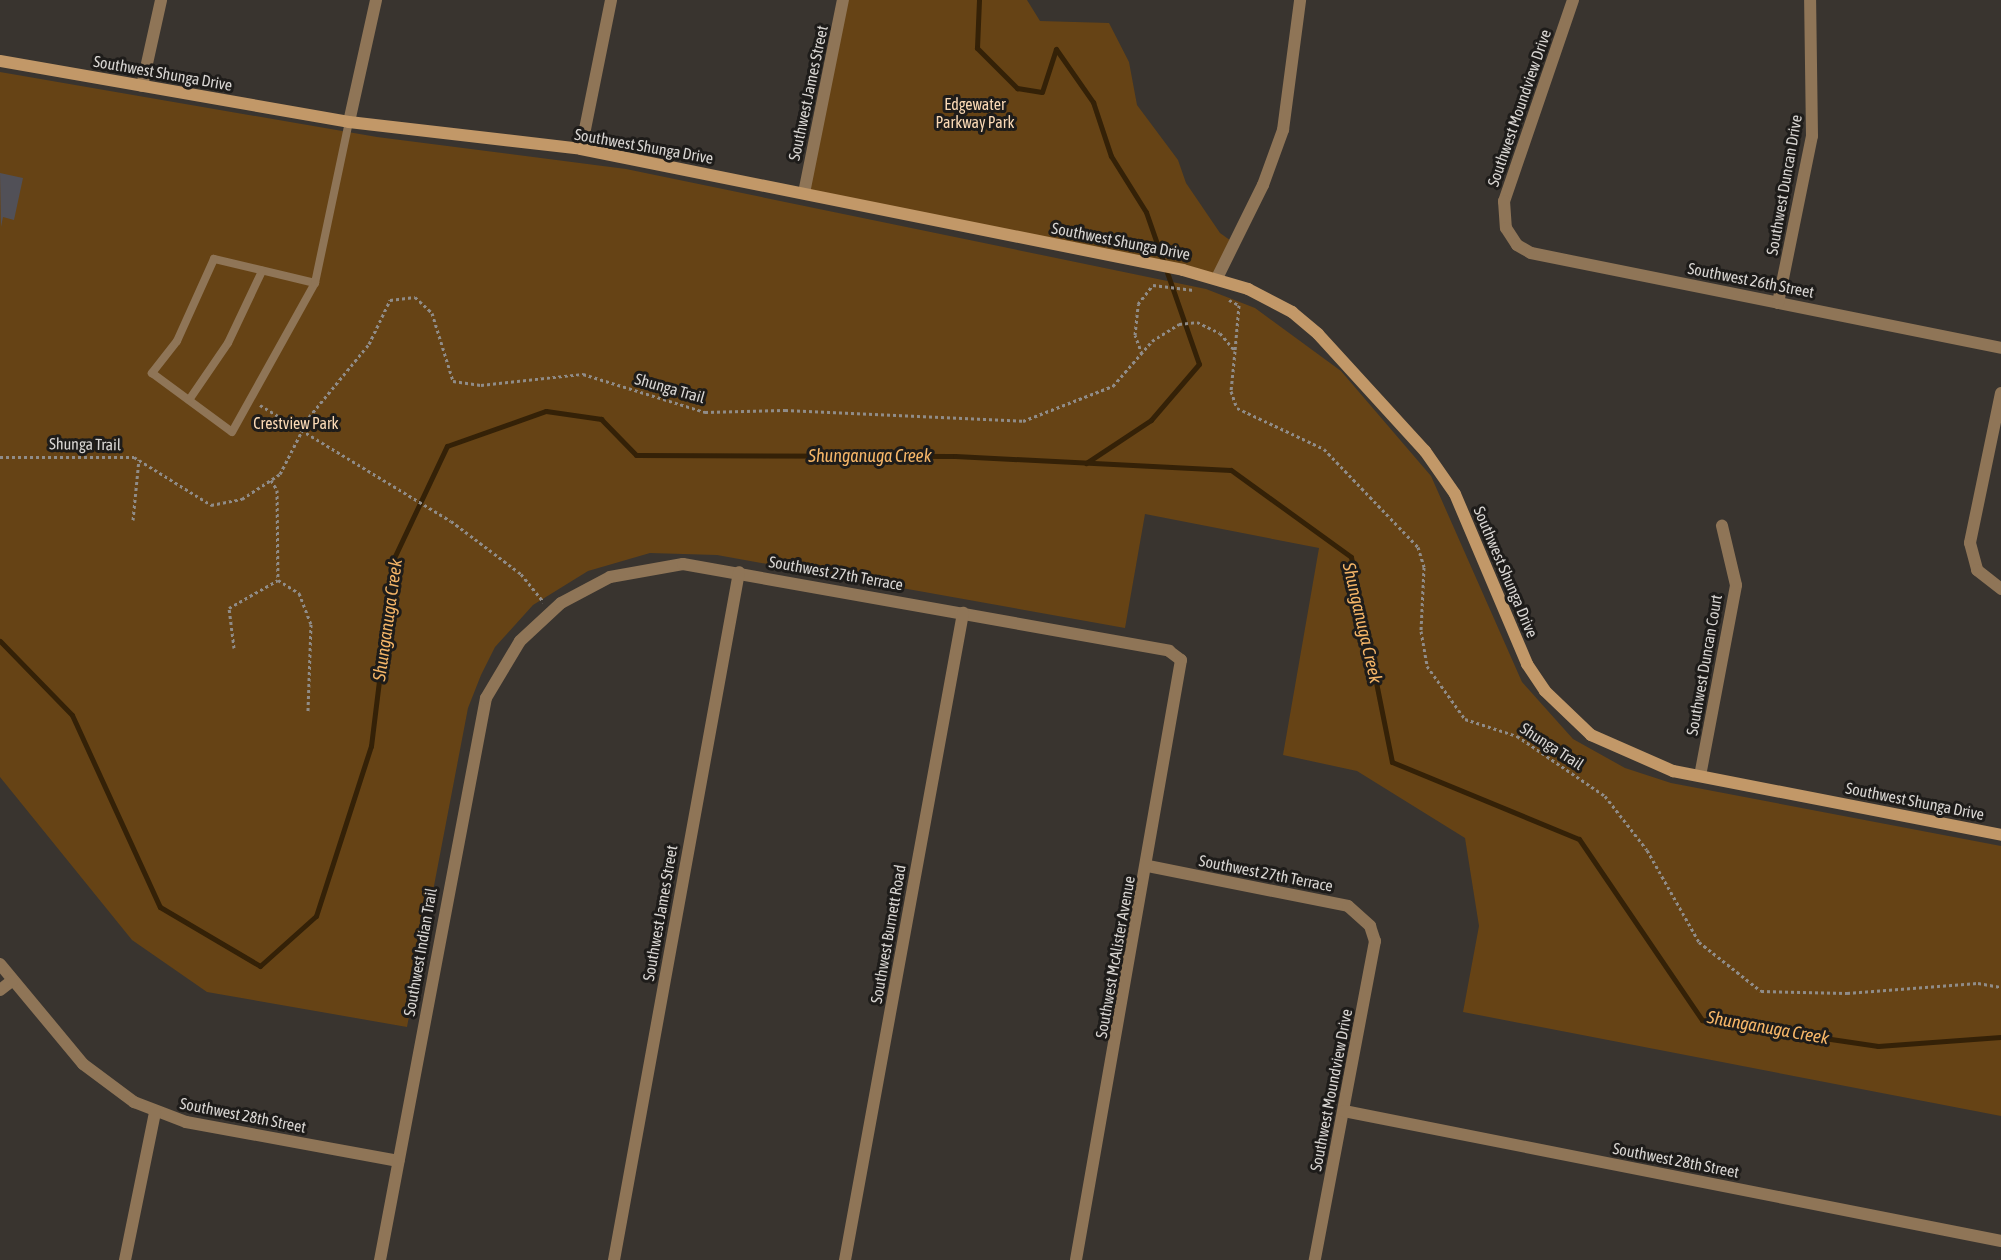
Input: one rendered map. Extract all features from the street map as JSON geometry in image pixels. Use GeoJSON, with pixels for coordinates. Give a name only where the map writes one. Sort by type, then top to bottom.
{"type":"FeatureCollection","features":[{"type":"Feature","properties":{"kind":"street"},"geometry":{"type":"LineString","coordinates":[[142,86],[161,0]]}},
{"type":"Feature","properties":{"kind":"street"},"geometry":{"type":"LineString","coordinates":[[349,122],[376,0]]}},
{"type":"Feature","properties":{"kind":"street"},"geometry":{"type":"LineString","coordinates":[[581,149],[611,0]]}},
{"type":"Feature","properties":{"kind":"street","name":"Southwest James Street"},"geometry":{"type":"LineString","coordinates":[[804,193],[843,0]]}},
{"type":"Feature","properties":{"kind":"street"},"geometry":{"type":"LineString","coordinates":[[1217,278],[1263,185],[1283,130],[1300,0]]}},
{"type":"Feature","properties":{"kind":"street","name":"Southwest Moundview Drive"},"geometry":{"type":"LineString","coordinates":[[1506,228],[1504,201],[1573,0]]}},
{"type":"Feature","properties":{"kind":"street","name":"Southwest Duncan Drive"},"geometry":{"type":"LineString","coordinates":[[1778,303],[1812,136],[1810,0]]}},
{"type":"Feature","properties":{"kind":"street","name":"Southwest Shunga Drive"},"geometry":{"type":"LineString","coordinates":[[0,61],[349,122],[581,149],[1217,278],[1292,312],[1356,371],[1425,451],[1455,494],[1527,664],[1567,715],[1618,751],[1700,776],[2001,835]]}},
{"type":"Feature","properties":{"kind":"street","name":"Southwest 26th Street"},"geometry":{"type":"LineString","coordinates":[[1506,228],[1531,253],[2001,348]]}},
{"type":"Feature","properties":{"kind":"street"},"geometry":{"type":"LineString","coordinates":[[2001,393],[1970,543],[1977,570],[2001,589]]}},
{"type":"Feature","properties":{"kind":"street","name":"Southwest Duncan Court"},"geometry":{"type":"LineString","coordinates":[[1700,776],[1736,585],[1722,526]]}},
{"type":"Feature","properties":{"kind":"street","name":"Southwest 27th Terrace"},"geometry":{"type":"LineString","coordinates":[[509,656],[550,610],[593,584],[646,567],[701,565],[1169,651],[1181,660]]}},
{"type":"Feature","properties":{"kind":"street","name":"Southwest James Street"},"geometry":{"type":"LineString","coordinates":[[614,1260],[739,572]]}},
{"type":"Feature","properties":{"kind":"street","name":"Southwest Burnett Road"},"geometry":{"type":"LineString","coordinates":[[845,1260],[963,613]]}},
{"type":"Feature","properties":{"kind":"street","name":"Southwest Indian Trail"},"geometry":{"type":"LineString","coordinates":[[380,1260],[479,720],[509,656]]}},
{"type":"Feature","properties":{"kind":"street","name":"Southwest McAlister Avenue"},"geometry":{"type":"LineString","coordinates":[[1076,1260],[1148,866],[1181,660]]}},
{"type":"Feature","properties":{"kind":"street","name":"Southwest 27th Terrace"},"geometry":{"type":"LineString","coordinates":[[1148,866],[1348,906],[1370,926]]}},
{"type":"Feature","properties":{"kind":"street","name":"Southwest Moundview Drive"},"geometry":{"type":"LineString","coordinates":[[1315,1260],[1375,941],[1370,926]]}},
{"type":"Feature","properties":{"kind":"street","name":"Southwest 28th Street"},"geometry":{"type":"LineString","coordinates":[[0,964],[83,1064],[155,1112],[186,1122],[398,1161]]}},
{"type":"Feature","properties":{"kind":"street"},"geometry":{"type":"LineString","coordinates":[[0,990],[14,980]]}},
{"type":"Feature","properties":{"kind":"street","name":"Southwest 28th Street"},"geometry":{"type":"LineString","coordinates":[[1344,1111],[2001,1241]]}},
{"type":"Feature","properties":{"kind":"street"},"geometry":{"type":"LineString","coordinates":[[125,1260],[155,1112]]}},
{"type":"Feature","properties":{"kind":"lane"},"geometry":{"type":"LineString","coordinates":[[315,283],[214,260],[177,341],[152,373],[232,432],[253,400],[315,283],[349,122]]}},
{"type":"Feature","properties":{"kind":"lane"},"geometry":{"type":"LineString","coordinates":[[189,400],[228,343],[262,271]]}},
{"type":"Feature","properties":{"kind":"path"},"geometry":{"type":"LineString","coordinates":[[1142,355],[1136,335],[1138,304],[1153,285],[1200,291]]}},
{"type":"Feature","properties":{"kind":"path","name":"Shunga Trail"},"geometry":{"type":"LineString","coordinates":[[1221,296],[1239,305],[1231,392],[1237,408],[1324,449],[1418,547],[1424,567],[1421,631],[1427,666],[1442,691],[1465,719],[1517,735],[1605,796],[1647,850],[1699,942],[1761,991],[1848,993],[1978,983],[2001,987]]}},
{"type":"Feature","properties":{"kind":"path","name":"Shunga Trail"},"geometry":{"type":"LineString","coordinates":[[0,458],[82,454],[139,459],[211,505],[242,499],[280,474],[300,430],[369,345],[390,300],[415,297],[432,313],[453,381],[481,385],[583,374],[705,412],[785,410],[1023,421],[1113,387],[1142,355],[1179,324],[1197,322],[1220,333],[1234,351]]}},
{"type":"Feature","properties":{"kind":"path"},"geometry":{"type":"LineString","coordinates":[[253,400],[451,521],[521,574],[550,610]]}},
{"type":"Feature","properties":{"kind":"path"},"geometry":{"type":"LineString","coordinates":[[133,520],[139,459]]}},
{"type":"Feature","properties":{"kind":"path"},"geometry":{"type":"LineString","coordinates":[[271,480],[276,490],[278,580],[307,606],[312,648],[308,711]]}},
{"type":"Feature","properties":{"kind":"path"},"geometry":{"type":"LineString","coordinates":[[234,648],[230,608],[278,580]]}},
{"type":"Feature","properties":{"kind":"green space","name":"Edgewater Parkway Park"},"geometry":{"type":"Polygon","coordinates":[[[843,0],[1027,0],[1040,21],[1109,23],[1129,62],[1137,105],[1178,160],[1186,183],[1220,233],[1234,243],[1217,278],[804,193],[843,0]]]}},
{"type":"Feature","properties":{"kind":"green space","name":"Crestview Park"},"geometry":{"type":"Polygon","coordinates":[[[0,72],[377,137],[626,169],[1206,289],[1255,308],[1341,371],[1431,476],[1522,682],[1573,739],[1625,768],[1671,783],[2001,846],[2001,1116],[1463,1012],[1479,926],[1465,838],[1357,771],[1283,755],[1319,548],[1145,514],[1125,628],[717,555],[650,553],[588,571],[533,605],[495,647],[481,675],[468,708],[407,1027],[207,992],[132,940],[0,777],[0,72]]]}},
{"type":"Feature","properties":{"kind":"building"},"geometry":{"type":"Polygon","coordinates":[[[0,173],[23,178],[14,220],[3,217],[1,227],[0,173]]]}},
{"type":"Feature","properties":{"kind":"waterway"},"geometry":{"type":"LineString","coordinates":[[979,0],[977,48],[1017,88],[1042,92],[1056,49],[1093,102],[1111,156],[1146,212],[1199,364],[1151,420],[1086,463]]}},
{"type":"Feature","properties":{"kind":"waterway","name":"Shunganuga Creek"},"geometry":{"type":"LineString","coordinates":[[0,641],[72,715],[160,907],[260,966],[316,916],[371,746],[394,558],[447,446],[546,411],[601,419],[636,455],[955,456],[1231,470],[1351,557],[1392,762],[1579,839],[1702,1020],[1878,1046],[2001,1037]]}}]}
